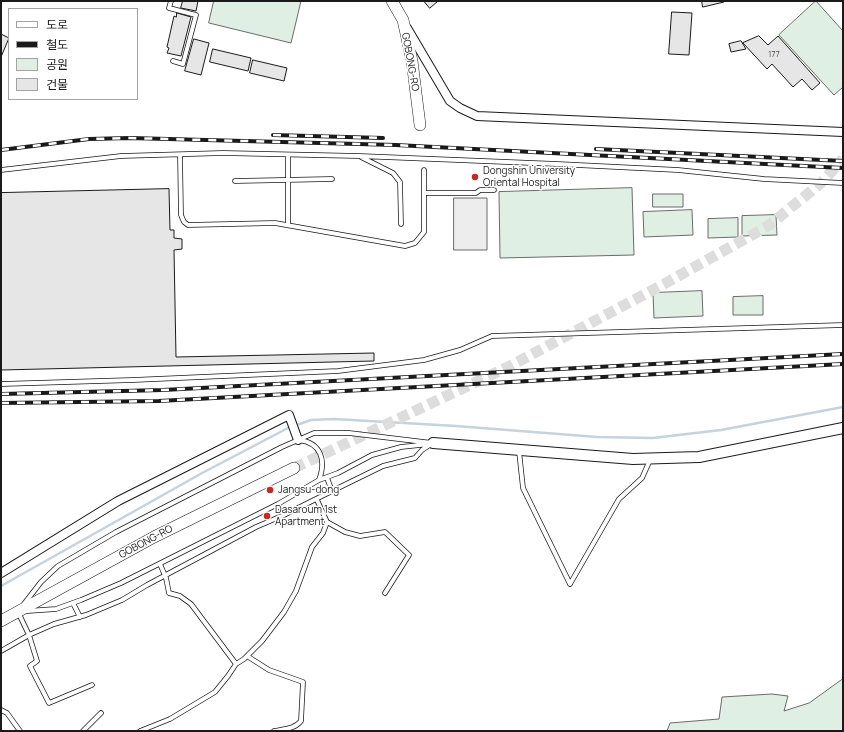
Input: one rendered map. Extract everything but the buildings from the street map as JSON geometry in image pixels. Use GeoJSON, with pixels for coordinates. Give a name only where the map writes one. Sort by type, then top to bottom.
{"type":"FeatureCollection","features":[{"type":"Feature","properties":{"kind":"main road","name":"GOBONG-RO"},"geometry":{"type":"LineString","coordinates":[[392,1],[403,20],[412,61],[420,125]]}},
{"type":"Feature","properties":{"kind":"main road","name":"GOBONG-RO"},"geometry":{"type":"LineString","coordinates":[[1,621],[154,537],[294,468]]}},
{"type":"Feature","properties":{"kind":"street"},"geometry":{"type":"LineString","coordinates":[[403,20],[445,94],[460,108],[477,116],[843,132]]}},
{"type":"Feature","properties":{"kind":"street"},"geometry":{"type":"LineString","coordinates":[[1,573],[118,501],[289,415],[297,437]]}},
{"type":"Feature","properties":{"kind":"street"},"geometry":{"type":"LineString","coordinates":[[433,443],[632,459],[698,457],[843,428]]}},
{"type":"Feature","properties":{"kind":"lane"},"geometry":{"type":"LineString","coordinates":[[171,1],[169,8],[196,15],[183,64],[173,61]]}},
{"type":"Feature","properties":{"kind":"lane"},"geometry":{"type":"LineString","coordinates":[[1,170],[121,156],[223,154],[359,156],[678,170],[764,179],[843,183]]}},
{"type":"Feature","properties":{"kind":"lane"},"geometry":{"type":"LineString","coordinates":[[180,155],[181,215],[184,222],[191,226],[274,223],[401,246],[410,245],[419,240],[424,232],[424,170]]}},
{"type":"Feature","properties":{"kind":"lane"},"geometry":{"type":"LineString","coordinates":[[288,156],[288,225]]}},
{"type":"Feature","properties":{"kind":"lane"},"geometry":{"type":"LineString","coordinates":[[359,156],[393,173],[400,182],[400,224]]}},
{"type":"Feature","properties":{"kind":"lane"},"geometry":{"type":"LineString","coordinates":[[235,181],[332,179]]}},
{"type":"Feature","properties":{"kind":"lane"},"geometry":{"type":"LineString","coordinates":[[425,193],[476,193],[480,190],[494,190]]}},
{"type":"Feature","properties":{"kind":"lane"},"geometry":{"type":"LineString","coordinates":[[1,384],[141,380],[338,371],[424,360],[460,350],[492,336],[843,325]]}},
{"type":"Feature","properties":{"kind":"lane"},"geometry":{"type":"LineString","coordinates":[[18,612],[41,582],[58,566],[116,532],[297,437],[314,433],[332,432],[433,443]]}},
{"type":"Feature","properties":{"kind":"lane"},"geometry":{"type":"LineString","coordinates":[[297,437],[318,448],[323,460],[323,469],[319,480]]}},
{"type":"Feature","properties":{"kind":"lane"},"geometry":{"type":"LineString","coordinates":[[18,612],[56,609],[73,603],[160,564],[278,504],[319,480],[327,478],[377,454],[401,447],[433,443]]}},
{"type":"Feature","properties":{"kind":"lane"},"geometry":{"type":"LineString","coordinates":[[1,651],[29,635],[54,624],[80,616],[134,594],[164,575],[256,527],[317,500],[383,466],[414,458],[422,450],[433,443]]}},
{"type":"Feature","properties":{"kind":"lane"},"geometry":{"type":"LineString","coordinates":[[519,449],[523,488],[570,584],[619,499],[642,478],[650,458]]}},
{"type":"Feature","properties":{"kind":"lane"},"geometry":{"type":"LineString","coordinates":[[327,478],[332,491]]}},
{"type":"Feature","properties":{"kind":"lane"},"geometry":{"type":"LineString","coordinates":[[317,500],[327,522],[345,532],[360,536],[385,532],[409,555],[385,593]]}},
{"type":"Feature","properties":{"kind":"lane"},"geometry":{"type":"LineString","coordinates":[[278,504],[284,515]]}},
{"type":"Feature","properties":{"kind":"lane"},"geometry":{"type":"LineString","coordinates":[[140,731],[170,719],[215,692],[236,664],[247,656],[262,641],[284,612],[296,590],[312,547],[323,533],[327,522]]}},
{"type":"Feature","properties":{"kind":"lane"},"geometry":{"type":"LineString","coordinates":[[160,564],[169,593],[180,596],[191,604],[236,664]]}},
{"type":"Feature","properties":{"kind":"lane"},"geometry":{"type":"LineString","coordinates":[[73,603],[80,616]]}},
{"type":"Feature","properties":{"kind":"lane"},"geometry":{"type":"LineString","coordinates":[[18,612],[29,635],[37,662],[30,666],[49,703],[92,685]]}},
{"type":"Feature","properties":{"kind":"lane"},"geometry":{"type":"LineString","coordinates":[[247,656],[269,670],[303,682],[301,721],[299,724],[290,728],[274,731]]}},
{"type":"Feature","properties":{"kind":"lane"},"geometry":{"type":"LineString","coordinates":[[1,710],[7,713],[20,731]]}},
{"type":"Feature","properties":{"kind":"lane"},"geometry":{"type":"LineString","coordinates":[[83,731],[101,713]]}},
{"type":"Feature","properties":{"kind":"green space"},"geometry":{"type":"Polygon","coordinates":[[[214,1],[301,1],[291,43],[209,23],[214,1]]]}},
{"type":"Feature","properties":{"kind":"green space"},"geometry":{"type":"Polygon","coordinates":[[[816,1],[843,31],[843,87],[834,95],[779,35],[816,1]]]}},
{"type":"Feature","properties":{"kind":"green space"},"geometry":{"type":"Polygon","coordinates":[[[632,188],[634,255],[500,258],[499,192],[632,188]]]}},
{"type":"Feature","properties":{"kind":"green space"},"geometry":{"type":"Polygon","coordinates":[[[653,194],[683,194],[683,207],[653,207],[653,194]]]}},
{"type":"Feature","properties":{"kind":"green space"},"geometry":{"type":"Polygon","coordinates":[[[692,210],[693,235],[644,237],[643,212],[692,210]]]}},
{"type":"Feature","properties":{"kind":"green space"},"geometry":{"type":"Polygon","coordinates":[[[776,215],[777,235],[742,236],[742,216],[776,215]]]}},
{"type":"Feature","properties":{"kind":"green space"},"geometry":{"type":"Polygon","coordinates":[[[738,218],[738,237],[708,238],[708,219],[738,218]]]}},
{"type":"Feature","properties":{"kind":"green space"},"geometry":{"type":"Polygon","coordinates":[[[702,291],[703,316],[654,318],[653,293],[702,291]]]}},
{"type":"Feature","properties":{"kind":"green space"},"geometry":{"type":"Polygon","coordinates":[[[763,296],[763,315],[733,315],[733,297],[763,296]]]}},
{"type":"Feature","properties":{"kind":"green space"},"geometry":{"type":"Polygon","coordinates":[[[843,679],[843,731],[667,731],[670,723],[719,719],[722,697],[772,694],[788,696],[784,711],[809,703],[843,679]]]}},
{"type":"Feature","properties":{"kind":"shaded area"},"geometry":{"type":"Polygon","coordinates":[[[454,198],[487,198],[487,250],[454,250],[454,198]]]}},
{"type":"Feature","properties":{"kind":"waterway"},"geometry":{"type":"LineString","coordinates":[[1,586],[204,472],[288,428],[311,420],[334,419],[456,426],[597,437],[653,438],[721,430],[843,407]]}},
{"type":"Feature","properties":{"kind":"tunnel"},"geometry":{"type":"LineString","coordinates":[[294,468],[510,366],[664,284],[768,226],[820,184],[843,159]]}},
{"type":"Feature","properties":{"kind":"railway"},"geometry":{"type":"LineString","coordinates":[[273,135],[383,138]]}},
{"type":"Feature","properties":{"kind":"railway"},"geometry":{"type":"LineString","coordinates":[[1,150],[89,139],[130,138],[396,145],[843,168]]}},
{"type":"Feature","properties":{"kind":"railway"},"geometry":{"type":"LineString","coordinates":[[596,149],[843,161]]}},
{"type":"Feature","properties":{"kind":"railway"},"geometry":{"type":"LineString","coordinates":[[1,394],[163,390],[843,354]]}},
{"type":"Feature","properties":{"kind":"railway"},"geometry":{"type":"LineString","coordinates":[[1,403],[159,401],[843,364]]}},
{"type":"Feature","properties":{"kind":"place","name":"Dongshin University Oriental Hospital"},"geometry":{"type":"Point","coordinates":[475,177]}},
{"type":"Feature","properties":{"kind":"place","name":"Jangsu-dong"},"geometry":{"type":"Point","coordinates":[270,490]}},
{"type":"Feature","properties":{"kind":"place","name":"Dasaroum 1st Apartment"},"geometry":{"type":"Point","coordinates":[267,516]}}]}
